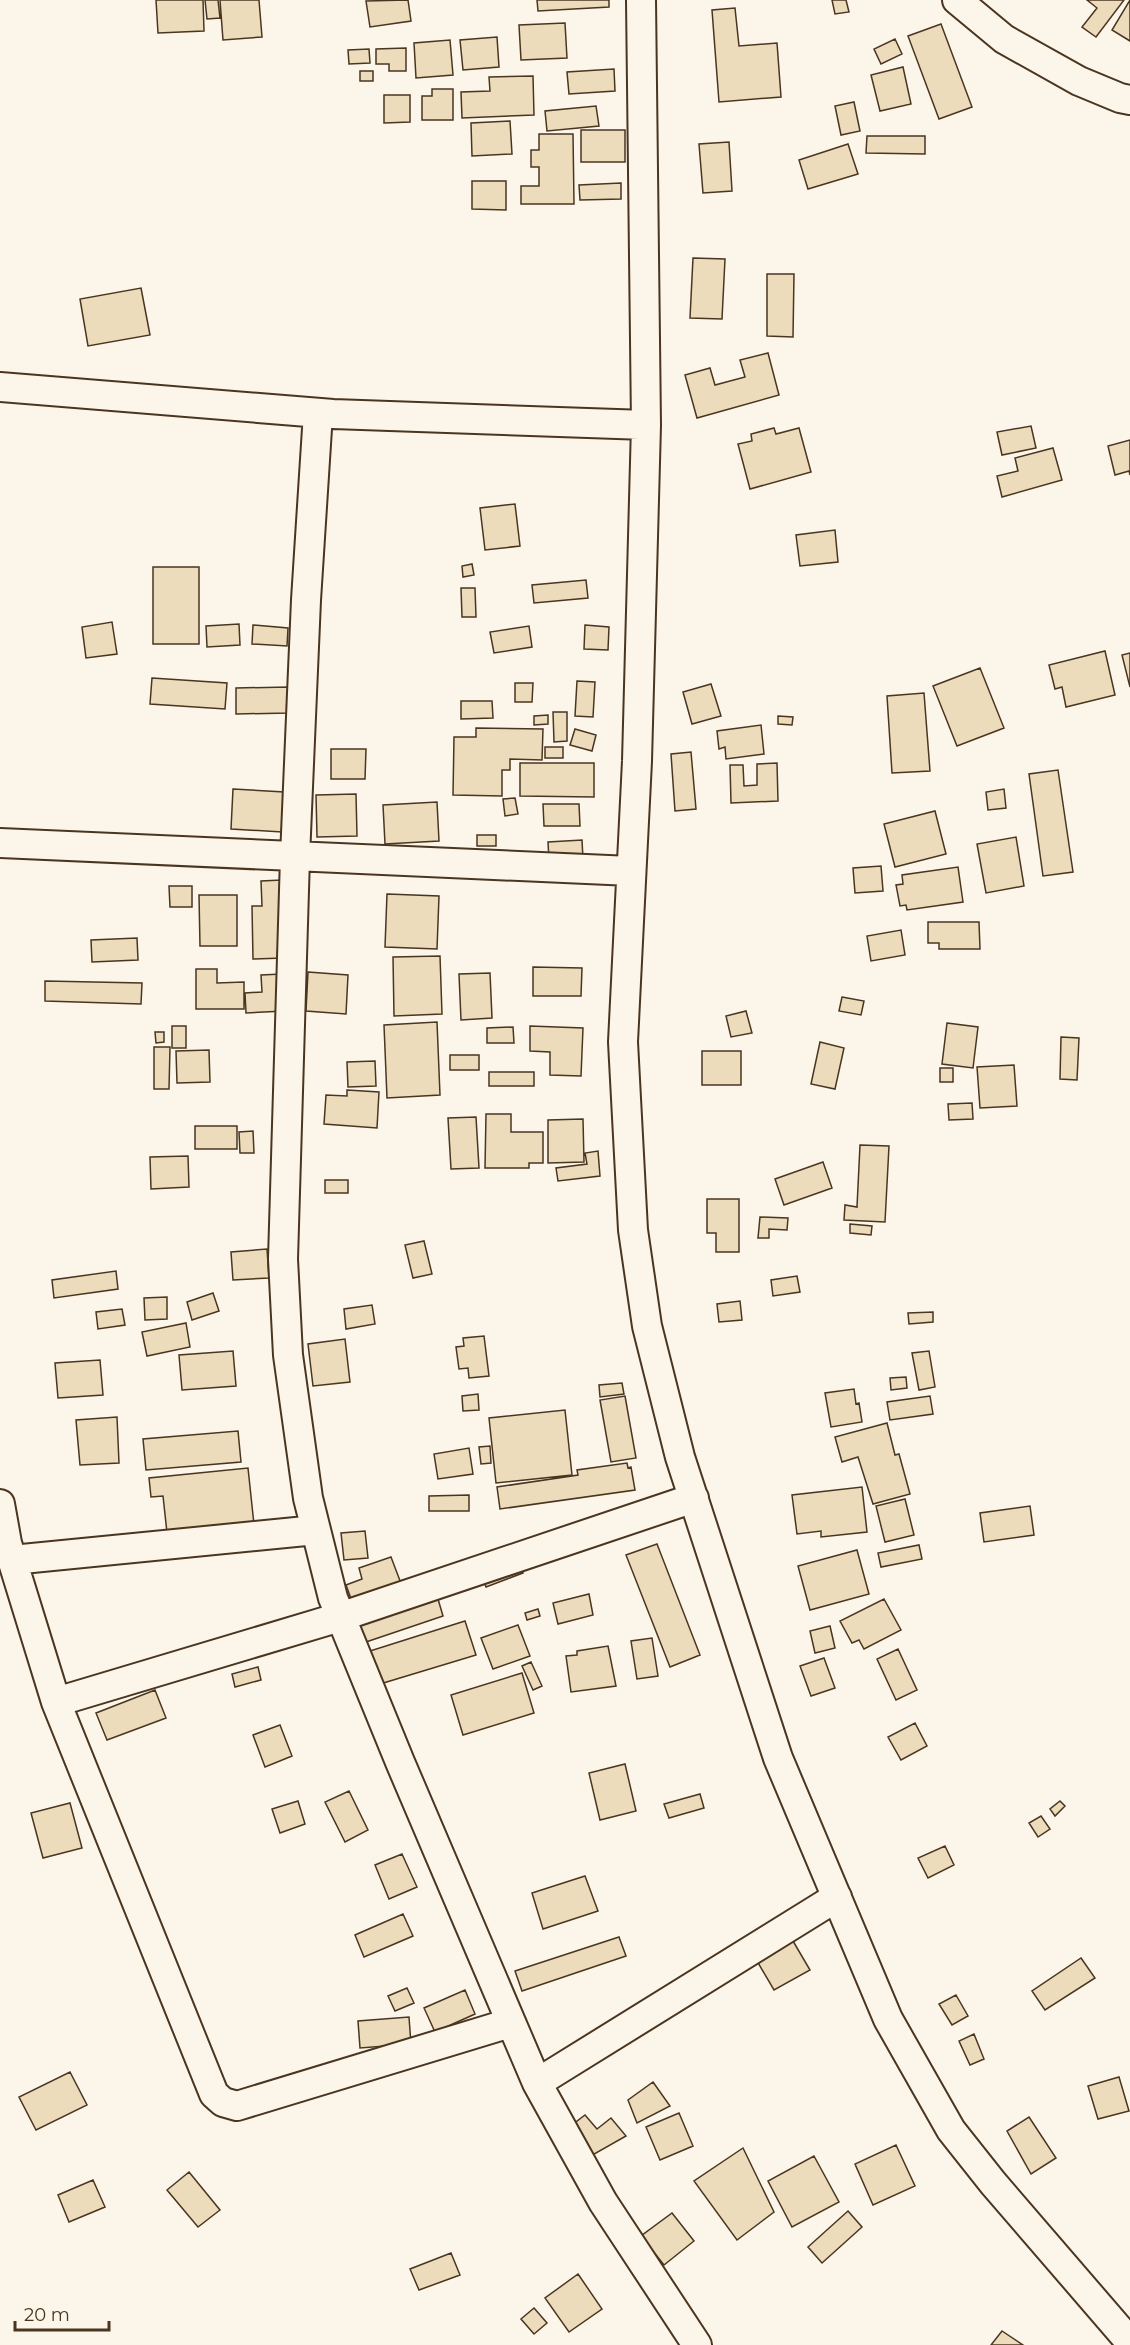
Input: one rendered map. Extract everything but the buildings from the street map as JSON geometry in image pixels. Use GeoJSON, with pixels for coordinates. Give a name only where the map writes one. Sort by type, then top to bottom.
{"type":"FeatureCollection","features":[{"type":"Feature","properties":{"kind":"street"},"geometry":{"type":"LineString","coordinates":[[641,0],[646,425],[637,761],[623,1042],[633,1230],[647,1326],[680,1457],[778,1758],[888,2019],[951,2130],[993,2183],[1130,2342]]}},
{"type":"Feature","properties":{"kind":"street"},"geometry":{"type":"LineString","coordinates":[[957,0],[1004,39],[1079,81],[1130,100]]}},
{"type":"Feature","properties":{"kind":"street"},"geometry":{"type":"LineString","coordinates":[[0,387],[318,412],[646,425]]}},
{"type":"Feature","properties":{"kind":"street"},"geometry":{"type":"LineString","coordinates":[[318,412],[306,600],[295,856],[283,1260],[288,1354],[308,1498],[333,1598],[340,1617],[537,2083],[603,2202],[697,2345]]}},
{"type":"Feature","properties":{"kind":"street"},"geometry":{"type":"LineString","coordinates":[[0,843],[632,871]]}},
{"type":"Feature","properties":{"kind":"street"},"geometry":{"type":"LineString","coordinates":[[56,1702],[340,1617],[694,1498]]}},
{"type":"Feature","properties":{"kind":"street"},"geometry":{"type":"LineString","coordinates":[[0,1504],[12,1560],[56,1702],[214,2094],[223,2102],[237,2106],[510,2023]]}},
{"type":"Feature","properties":{"kind":"street"},"geometry":{"type":"LineString","coordinates":[[12,1560],[316,1530]]}},
{"type":"Feature","properties":{"kind":"street"},"geometry":{"type":"LineString","coordinates":[[537,2083],[837,1897]]}}]}
